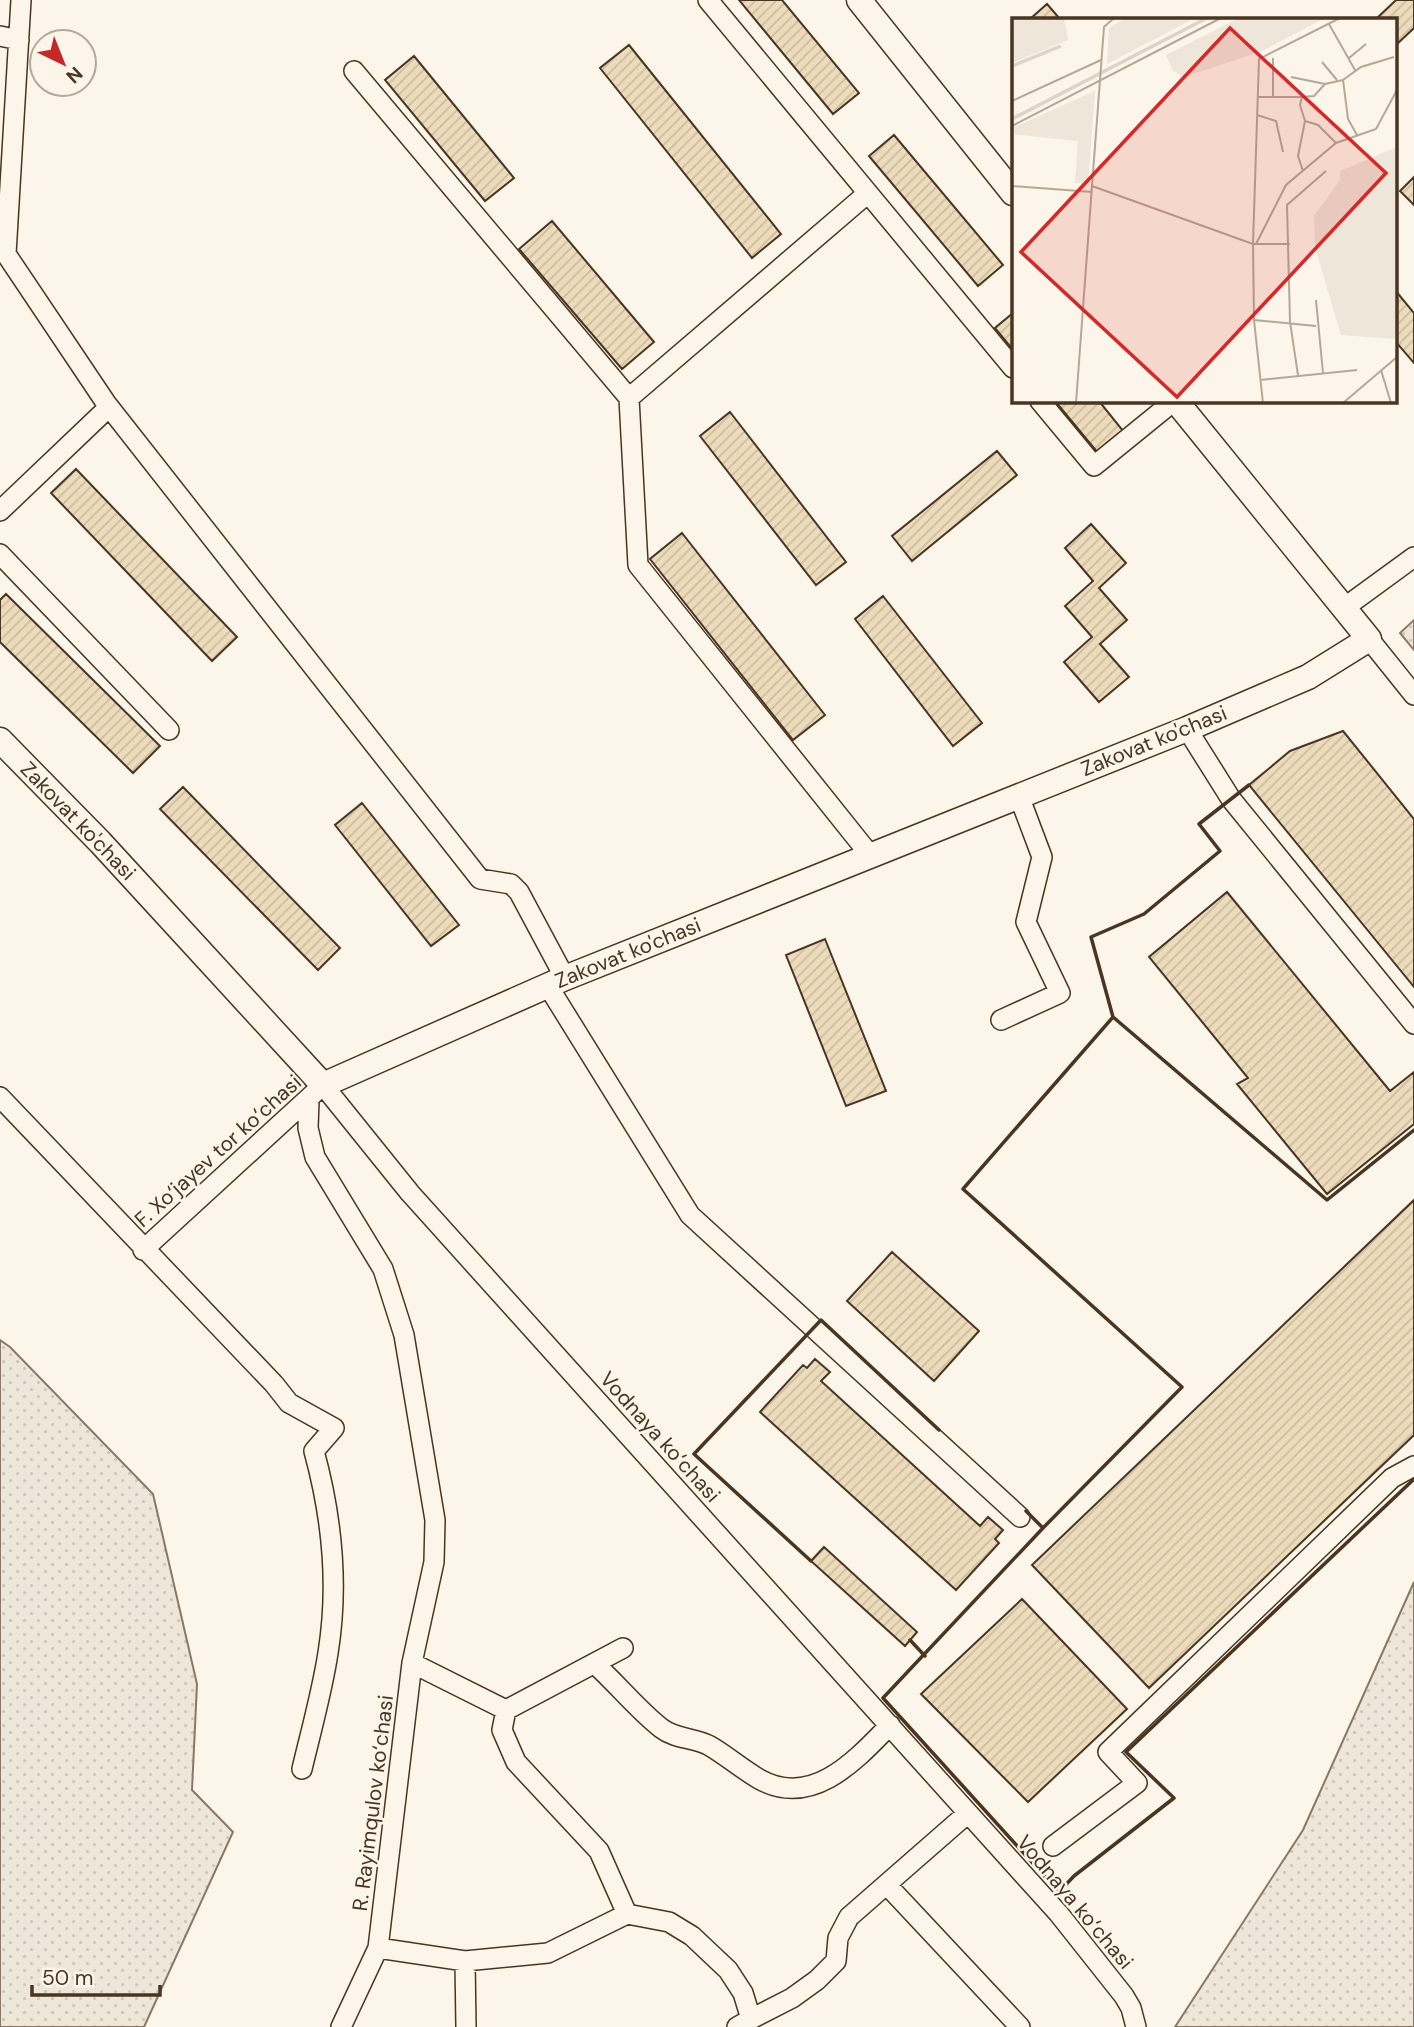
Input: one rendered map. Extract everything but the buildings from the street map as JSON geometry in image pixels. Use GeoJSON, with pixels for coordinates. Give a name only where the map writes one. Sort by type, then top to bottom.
{"type":"FeatureCollection","features":[{"type":"Feature","properties":{"kind":"main road"},"geometry":{"type":"LineString","coordinates":[[859,0],[1012,192]]}},
{"type":"Feature","properties":{"kind":"main road"},"geometry":{"type":"LineString","coordinates":[[1176,402],[1369,639]]}},
{"type":"Feature","properties":{"kind":"main road","name":"Zakovat ko'chasi"},"geometry":{"type":"LineString","coordinates":[[0,740],[100,842],[316,1093],[556,982],[1187,729],[1308,677],[1369,639]]}},
{"type":"Feature","properties":{"kind":"street"},"geometry":{"type":"LineString","coordinates":[[21,0],[10,38],[3,254],[109,407],[480,878],[511,884],[519,892],[556,982],[690,1215],[1020,1517]]}},
{"type":"Feature","properties":{"kind":"street"},"geometry":{"type":"LineString","coordinates":[[708,0],[1012,367]]}},
{"type":"Feature","properties":{"kind":"street"},"geometry":{"type":"LineString","coordinates":[[354,71],[629,398],[638,565],[870,855]]}},
{"type":"Feature","properties":{"kind":"street"},"geometry":{"type":"LineString","coordinates":[[629,398],[868,193]]}},
{"type":"Feature","properties":{"kind":"street"},"geometry":{"type":"LineString","coordinates":[[1041,402],[1094,466],[1174,402]]}},
{"type":"Feature","properties":{"kind":"street"},"geometry":{"type":"LineString","coordinates":[[0,511],[109,407]]}},
{"type":"Feature","properties":{"kind":"street"},"geometry":{"type":"LineString","coordinates":[[0,554],[169,730]]}},
{"type":"Feature","properties":{"kind":"street"},"geometry":{"type":"LineString","coordinates":[[1344,608],[1414,557]]}},
{"type":"Feature","properties":{"kind":"street"},"geometry":{"type":"LineString","coordinates":[[1369,639],[1414,695]]}},
{"type":"Feature","properties":{"kind":"street"},"geometry":{"type":"LineString","coordinates":[[1187,729],[1231,800],[1414,1024]]}},
{"type":"Feature","properties":{"kind":"street"},"geometry":{"type":"LineString","coordinates":[[1001,1020],[1060,993],[1026,922],[1042,858],[1019,796]]}},
{"type":"Feature","properties":{"kind":"street","name":"F. Xo‘jayev tor ko‘chasi"},"geometry":{"type":"LineString","coordinates":[[143,1250],[316,1093]]}},
{"type":"Feature","properties":{"kind":"street","name":"R. Rayimqulov ko‘chasi"},"geometry":{"type":"LineString","coordinates":[[316,1093],[308,1128],[315,1157],[383,1269],[404,1335],[435,1520],[434,1562],[412,1663],[378,1948],[341,2027]]}},
{"type":"Feature","properties":{"kind":"street","name":"Vodnaya ko‘chasi"},"geometry":{"type":"LineString","coordinates":[[316,1093],[410,1193],[1059,1914],[1131,2008],[1136,2027]]}},
{"type":"Feature","properties":{"kind":"street","name":"F. Xo‘jayev tor ko‘chasi"},"geometry":{"type":"LineString","coordinates":[[0,1097],[143,1250],[274,1384],[289,1403],[334,1428],[314,1451],[329,1510],[333,1599],[328,1653],[302,1769]]}},
{"type":"Feature","properties":{"kind":"street"},"geometry":{"type":"LineString","coordinates":[[1053,1846],[1137,1783],[1108,1752],[1392,1478],[1414,1466]]}},
{"type":"Feature","properties":{"kind":"street"},"geometry":{"type":"LineString","coordinates":[[506,1710],[623,1648]]}},
{"type":"Feature","properties":{"kind":"street"},"geometry":{"type":"LineString","coordinates":[[412,1663],[506,1710]]}},
{"type":"Feature","properties":{"kind":"street"},"geometry":{"type":"LineString","coordinates":[[596,1664],[661,1728],[678,1738],[707,1744],[773,1785],[810,1787],[834,1776],[863,1753],[890,1725]]}},
{"type":"Feature","properties":{"kind":"street"},"geometry":{"type":"LineString","coordinates":[[506,1710],[502,1730],[516,1762],[599,1852],[627,1914]]}},
{"type":"Feature","properties":{"kind":"street"},"geometry":{"type":"LineString","coordinates":[[378,1948],[465,1961],[548,1954],[627,1914],[669,1922],[692,1936],[728,1970],[743,1993],[744,2023],[792,1998],[817,1980],[836,1961],[838,1938],[849,1917],[968,1813]]}},
{"type":"Feature","properties":{"kind":"street"},"geometry":{"type":"LineString","coordinates":[[887,1885],[1020,2027]]}},
{"type":"Feature","properties":{"kind":"street"},"geometry":{"type":"LineString","coordinates":[[465,1961],[466,2027]]}},
{"type":"Feature","properties":{"kind":"shaded area"},"geometry":{"type":"Polygon","coordinates":[[[1414,620],[1414,650],[1400,633],[1414,620]]]}},
{"type":"Feature","properties":{"kind":"shaded area"},"geometry":{"type":"Polygon","coordinates":[[[0,1340],[10,1347],[153,1494],[197,1684],[192,1790],[233,1832],[144,2027],[0,2027],[0,1340]]]}},
{"type":"Feature","properties":{"kind":"shaded area"},"geometry":{"type":"Polygon","coordinates":[[[1414,1582],[1414,2027],[1175,2027],[1303,1830],[1414,1582]]]}},
{"type":"Feature","properties":{"kind":"wall"},"geometry":{"type":"LineString","coordinates":[[1249,785],[1199,824],[1220,851],[1144,914],[1091,937],[1113,1017],[1327,1200],[1414,1130]]}},
{"type":"Feature","properties":{"kind":"wall"},"geometry":{"type":"LineString","coordinates":[[1113,1017],[963,1189],[1182,1387],[1043,1528],[883,1698],[1059,1892],[1074,1876],[1174,1798],[1126,1752],[1414,1479]]}},
{"type":"Feature","properties":{"kind":"wall"},"geometry":{"type":"LineString","coordinates":[[811,1561],[694,1454],[821,1320],[939,1430]]}},
{"type":"Feature","properties":{"kind":"wall"},"geometry":{"type":"LineString","coordinates":[[1026,1511],[1043,1528]]}},
{"type":"Feature","properties":{"kind":"wall"},"geometry":{"type":"LineString","coordinates":[[910,1640],[925,1656]]}}]}
